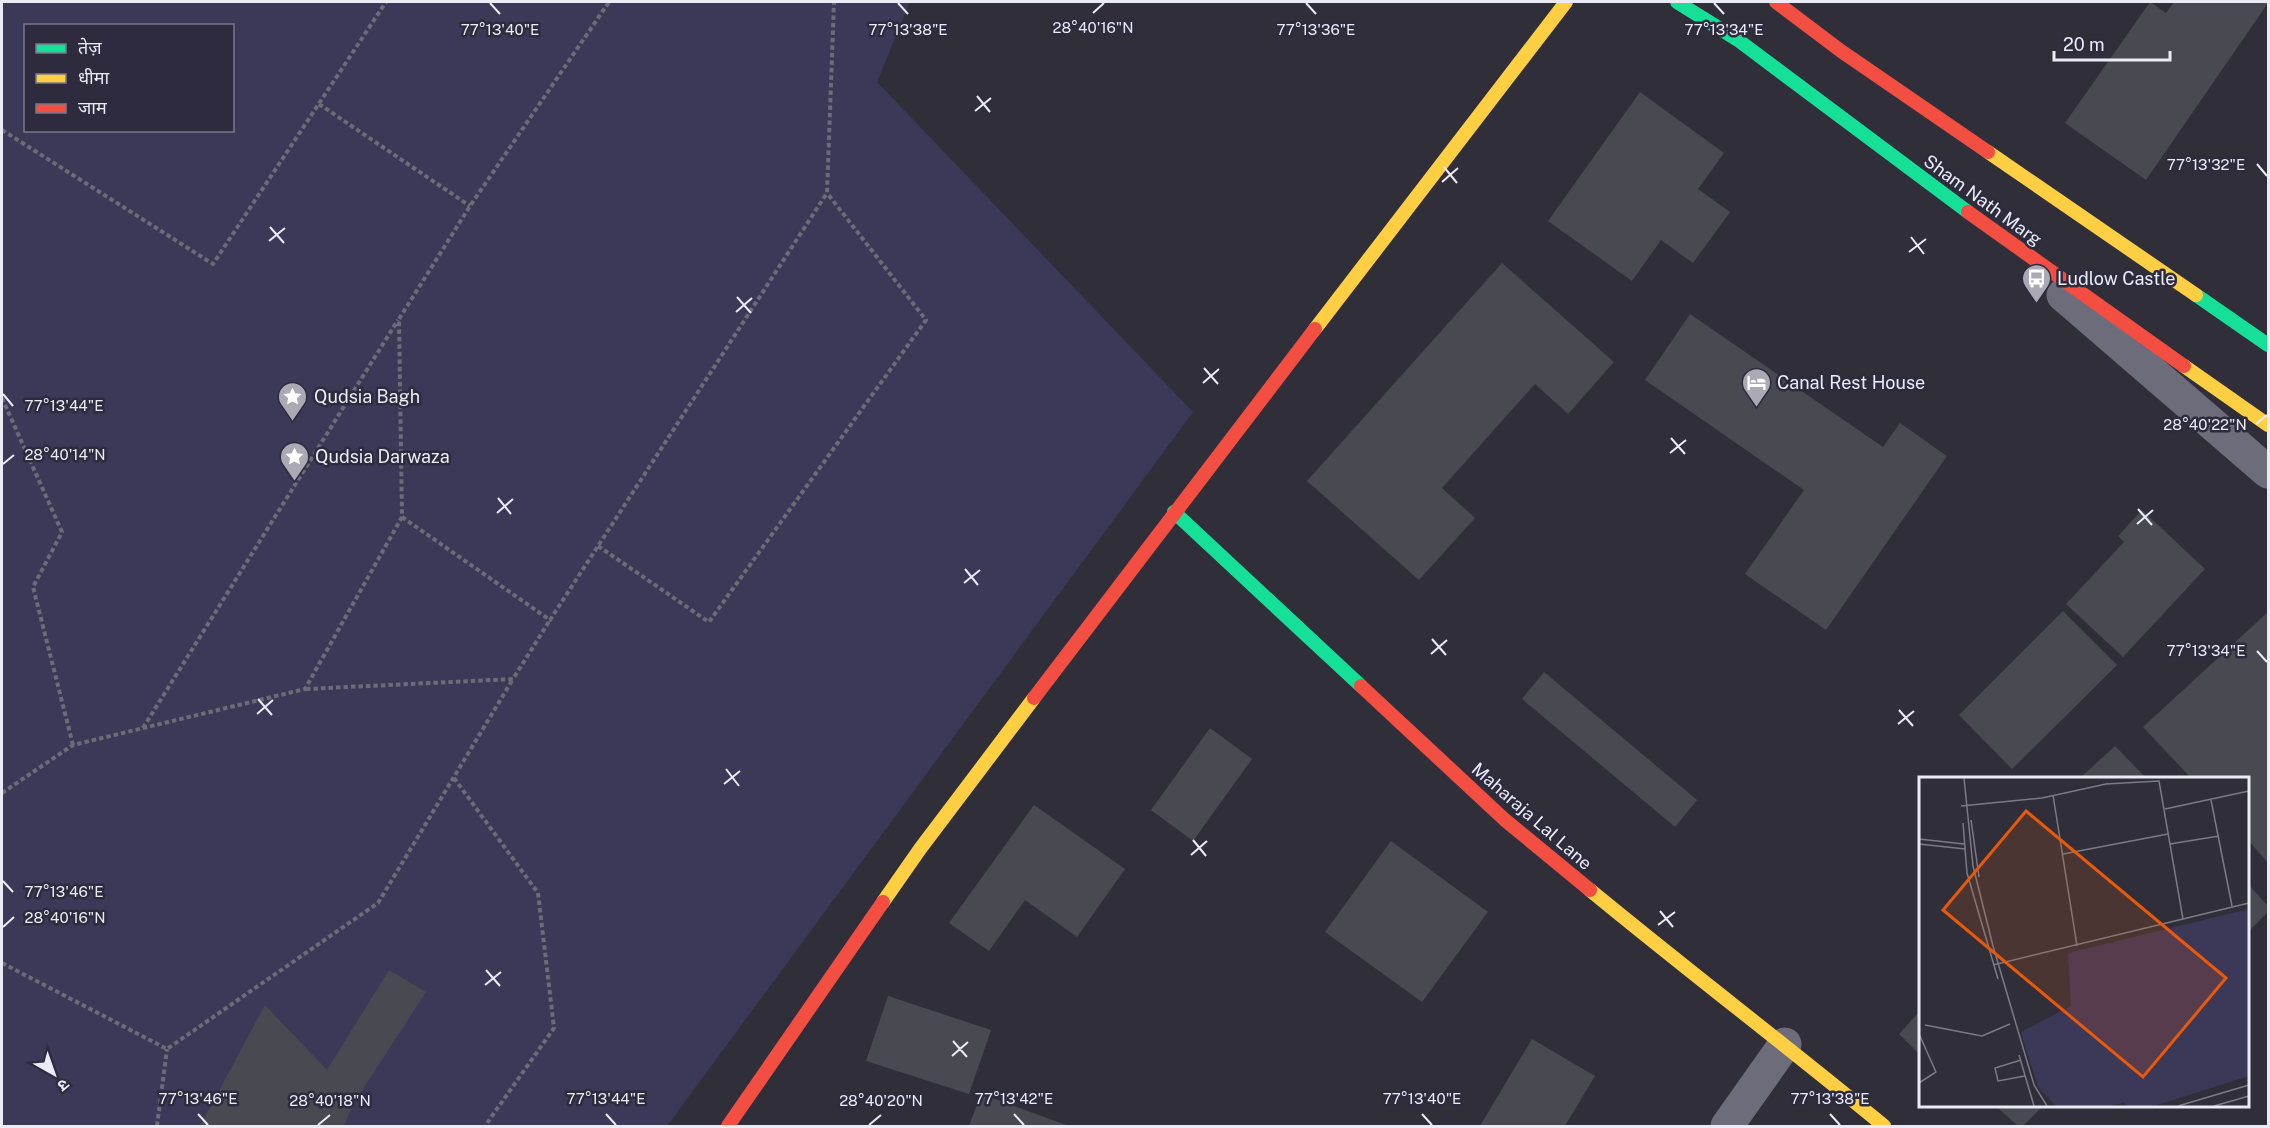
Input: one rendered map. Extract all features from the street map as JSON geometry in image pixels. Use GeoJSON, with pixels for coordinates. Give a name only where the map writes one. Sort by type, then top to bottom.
{"type":"FeatureCollection","features":[{"type":"Feature","properties":{"kind":"main road"},"geometry":{"type":"LineString","coordinates":[[728,1126],[920,849],[1174,512],[1566,2]]}},
{"type":"Feature","properties":{"kind":"main road","name":"Sham Nath Marg"},"geometry":{"type":"LineString","coordinates":[[1677,2],[1738,40],[1966,211],[2268,425]]}},
{"type":"Feature","properties":{"kind":"main road"},"geometry":{"type":"LineString","coordinates":[[1776,2],[1841,51],[2268,345]]}},
{"type":"Feature","properties":{"kind":"main road","name":"Maharaja Lal Lane"},"geometry":{"type":"LineString","coordinates":[[1174,512],[1505,820],[1654,943],[1785,1044],[1884,1126]]}},
{"type":"Feature","properties":{"kind":"street"},"geometry":{"type":"LineString","coordinates":[[1966,211],[2268,472]]}},
{"type":"Feature","properties":{"kind":"street"},"geometry":{"type":"LineString","coordinates":[[1727,1126],[1785,1044]]}},
{"type":"Feature","properties":{"kind":"path"},"geometry":{"type":"LineString","coordinates":[[2,130],[213,264],[386,2]]}},
{"type":"Feature","properties":{"kind":"path"},"geometry":{"type":"LineString","coordinates":[[144,728],[470,206],[609,2]]}},
{"type":"Feature","properties":{"kind":"path"},"geometry":{"type":"LineString","coordinates":[[157,1126],[167,1049],[378,903],[550,620],[827,193],[834,2]]}},
{"type":"Feature","properties":{"kind":"path"},"geometry":{"type":"LineString","coordinates":[[319,104],[470,206]]}},
{"type":"Feature","properties":{"kind":"path"},"geometry":{"type":"LineString","coordinates":[[598,546],[709,622],[926,320],[827,193]]}},
{"type":"Feature","properties":{"kind":"path"},"geometry":{"type":"LineString","coordinates":[[305,689],[402,517],[399,319]]}},
{"type":"Feature","properties":{"kind":"path"},"geometry":{"type":"LineString","coordinates":[[2,398],[62,532],[33,587],[74,745]]}},
{"type":"Feature","properties":{"kind":"path"},"geometry":{"type":"LineString","coordinates":[[402,517],[550,620]]}},
{"type":"Feature","properties":{"kind":"path"},"geometry":{"type":"LineString","coordinates":[[2,793],[74,745],[305,689],[513,679]]}},
{"type":"Feature","properties":{"kind":"path"},"geometry":{"type":"LineString","coordinates":[[454,778],[538,893],[554,1028],[485,1126]]}},
{"type":"Feature","properties":{"kind":"path"},"geometry":{"type":"LineString","coordinates":[[2,963],[167,1049]]}},
{"type":"Feature","properties":{"kind":"shaded area"},"geometry":{"type":"Polygon","coordinates":[[[2,2],[910,2],[877,82],[1193,412],[667,1126],[2,1126],[2,2]]]}},
{"type":"Feature","properties":{"kind":"building"},"geometry":{"type":"Polygon","coordinates":[[[2150,2],[2166,13],[2174,2],[2268,3],[2146,180],[2065,123],[2150,2]]]}},
{"type":"Feature","properties":{"kind":"building"},"geometry":{"type":"Polygon","coordinates":[[[1640,92],[1724,153],[1698,189],[1730,212],[1693,263],[1661,240],[1632,281],[1548,221],[1640,92]]]}},
{"type":"Feature","properties":{"kind":"building"},"geometry":{"type":"Polygon","coordinates":[[[1502,263],[1614,362],[1568,414],[1535,384],[1442,488],[1475,518],[1419,580],[1307,481],[1502,263]]]}},
{"type":"Feature","properties":{"kind":"building"},"geometry":{"type":"Polygon","coordinates":[[[1690,314],[1883,447],[1900,423],[1947,456],[1826,630],[1745,574],[1804,490],[1645,380],[1690,314]]]}},
{"type":"Feature","properties":{"kind":"building"},"geometry":{"type":"Polygon","coordinates":[[[2142,510],[2205,569],[2123,657],[2066,604],[2124,542],[2118,536],[2142,510]]]}},
{"type":"Feature","properties":{"kind":"building"},"geometry":{"type":"Polygon","coordinates":[[[2063,611],[2117,665],[2012,769],[1959,715],[2063,611]]]}},
{"type":"Feature","properties":{"kind":"building"},"geometry":{"type":"Polygon","coordinates":[[[2268,612],[2268,863],[2249,841],[2249,777],[2190,777],[2143,727],[2268,612]]]}},
{"type":"Feature","properties":{"kind":"building"},"geometry":{"type":"Polygon","coordinates":[[[1544,672],[1697,800],[1675,827],[1522,699],[1544,672]]]}},
{"type":"Feature","properties":{"kind":"building"},"geometry":{"type":"Polygon","coordinates":[[[1210,728],[1252,759],[1193,841],[1151,810],[1210,728]]]}},
{"type":"Feature","properties":{"kind":"building"},"geometry":{"type":"Polygon","coordinates":[[[2115,746],[2145,777],[2081,777],[2115,746]]]}},
{"type":"Feature","properties":{"kind":"building"},"geometry":{"type":"Polygon","coordinates":[[[1034,805],[1125,869],[1077,937],[1025,900],[989,951],[949,923],[1034,805]]]}},
{"type":"Feature","properties":{"kind":"building"},"geometry":{"type":"Polygon","coordinates":[[[1391,841],[1488,912],[1422,1002],[1325,932],[1391,841]]]}},
{"type":"Feature","properties":{"kind":"building"},"geometry":{"type":"Polygon","coordinates":[[[2249,885],[2268,906],[2268,912],[2249,931],[2249,885]]]}},
{"type":"Feature","properties":{"kind":"building"},"geometry":{"type":"Polygon","coordinates":[[[389,970],[426,992],[352,1106],[344,1126],[200,1126],[265,1005],[327,1070],[389,970]]]}},
{"type":"Feature","properties":{"kind":"building"},"geometry":{"type":"Polygon","coordinates":[[[888,996],[991,1030],[969,1094],[866,1061],[888,996]]]}},
{"type":"Feature","properties":{"kind":"building"},"geometry":{"type":"Polygon","coordinates":[[[1919,1012],[1919,1054],[1899,1034],[1919,1012]]]}},
{"type":"Feature","properties":{"kind":"building"},"geometry":{"type":"Polygon","coordinates":[[[1532,1039],[1595,1076],[1565,1126],[1480,1126],[1532,1039]]]}},
{"type":"Feature","properties":{"kind":"building"},"geometry":{"type":"Polygon","coordinates":[[[981,1094],[1069,1126],[969,1126],[981,1094]]]}},
{"type":"Feature","properties":{"kind":"building"},"geometry":{"type":"Polygon","coordinates":[[[1997,1107],[2042,1107],[2023,1126],[2018,1126],[1997,1107]]]}},
{"type":"Feature","properties":{"kind":"traffic: fast"},"geometry":{"type":"LineString","coordinates":[[1677,2],[1738,40],[1968,212]]}},
{"type":"Feature","properties":{"kind":"traffic: fast"},"geometry":{"type":"LineString","coordinates":[[2196,295],[2268,345]]}},
{"type":"Feature","properties":{"kind":"traffic: fast"},"geometry":{"type":"LineString","coordinates":[[1174,512],[1361,686]]}},
{"type":"Feature","properties":{"kind":"traffic: slow"},"geometry":{"type":"LineString","coordinates":[[1315,329],[1566,2]]}},
{"type":"Feature","properties":{"kind":"traffic: slow"},"geometry":{"type":"LineString","coordinates":[[1988,152],[2196,295]]}},
{"type":"Feature","properties":{"kind":"traffic: slow"},"geometry":{"type":"LineString","coordinates":[[2184,366],[2268,425]]}},
{"type":"Feature","properties":{"kind":"traffic: slow"},"geometry":{"type":"LineString","coordinates":[[883,902],[1034,698]]}},
{"type":"Feature","properties":{"kind":"traffic: slow"},"geometry":{"type":"LineString","coordinates":[[1590,890],[1884,1126]]}},
{"type":"Feature","properties":{"kind":"traffic: jam"},"geometry":{"type":"LineString","coordinates":[[1776,2],[1841,51],[1988,152]]}},
{"type":"Feature","properties":{"kind":"traffic: jam"},"geometry":{"type":"LineString","coordinates":[[1968,212],[2184,366]]}},
{"type":"Feature","properties":{"kind":"traffic: jam"},"geometry":{"type":"LineString","coordinates":[[1034,698],[1315,329]]}},
{"type":"Feature","properties":{"kind":"traffic: jam"},"geometry":{"type":"LineString","coordinates":[[1361,686],[1505,820],[1590,890]]}},
{"type":"Feature","properties":{"kind":"traffic: jam"},"geometry":{"type":"LineString","coordinates":[[728,1126],[883,902]]}},
{"type":"Feature","properties":{"kind":"place","name":"Ludlow Castle"},"geometry":{"type":"Point","coordinates":[2036,304]}},
{"type":"Feature","properties":{"kind":"place","name":"Canal Rest House"},"geometry":{"type":"Point","coordinates":[1756,408]}},
{"type":"Feature","properties":{"kind":"place","name":"Qudsia Bagh"},"geometry":{"type":"Point","coordinates":[293,422]}},
{"type":"Feature","properties":{"kind":"place","name":"Qudsia Darwaza"},"geometry":{"type":"Point","coordinates":[294,482]}}]}
